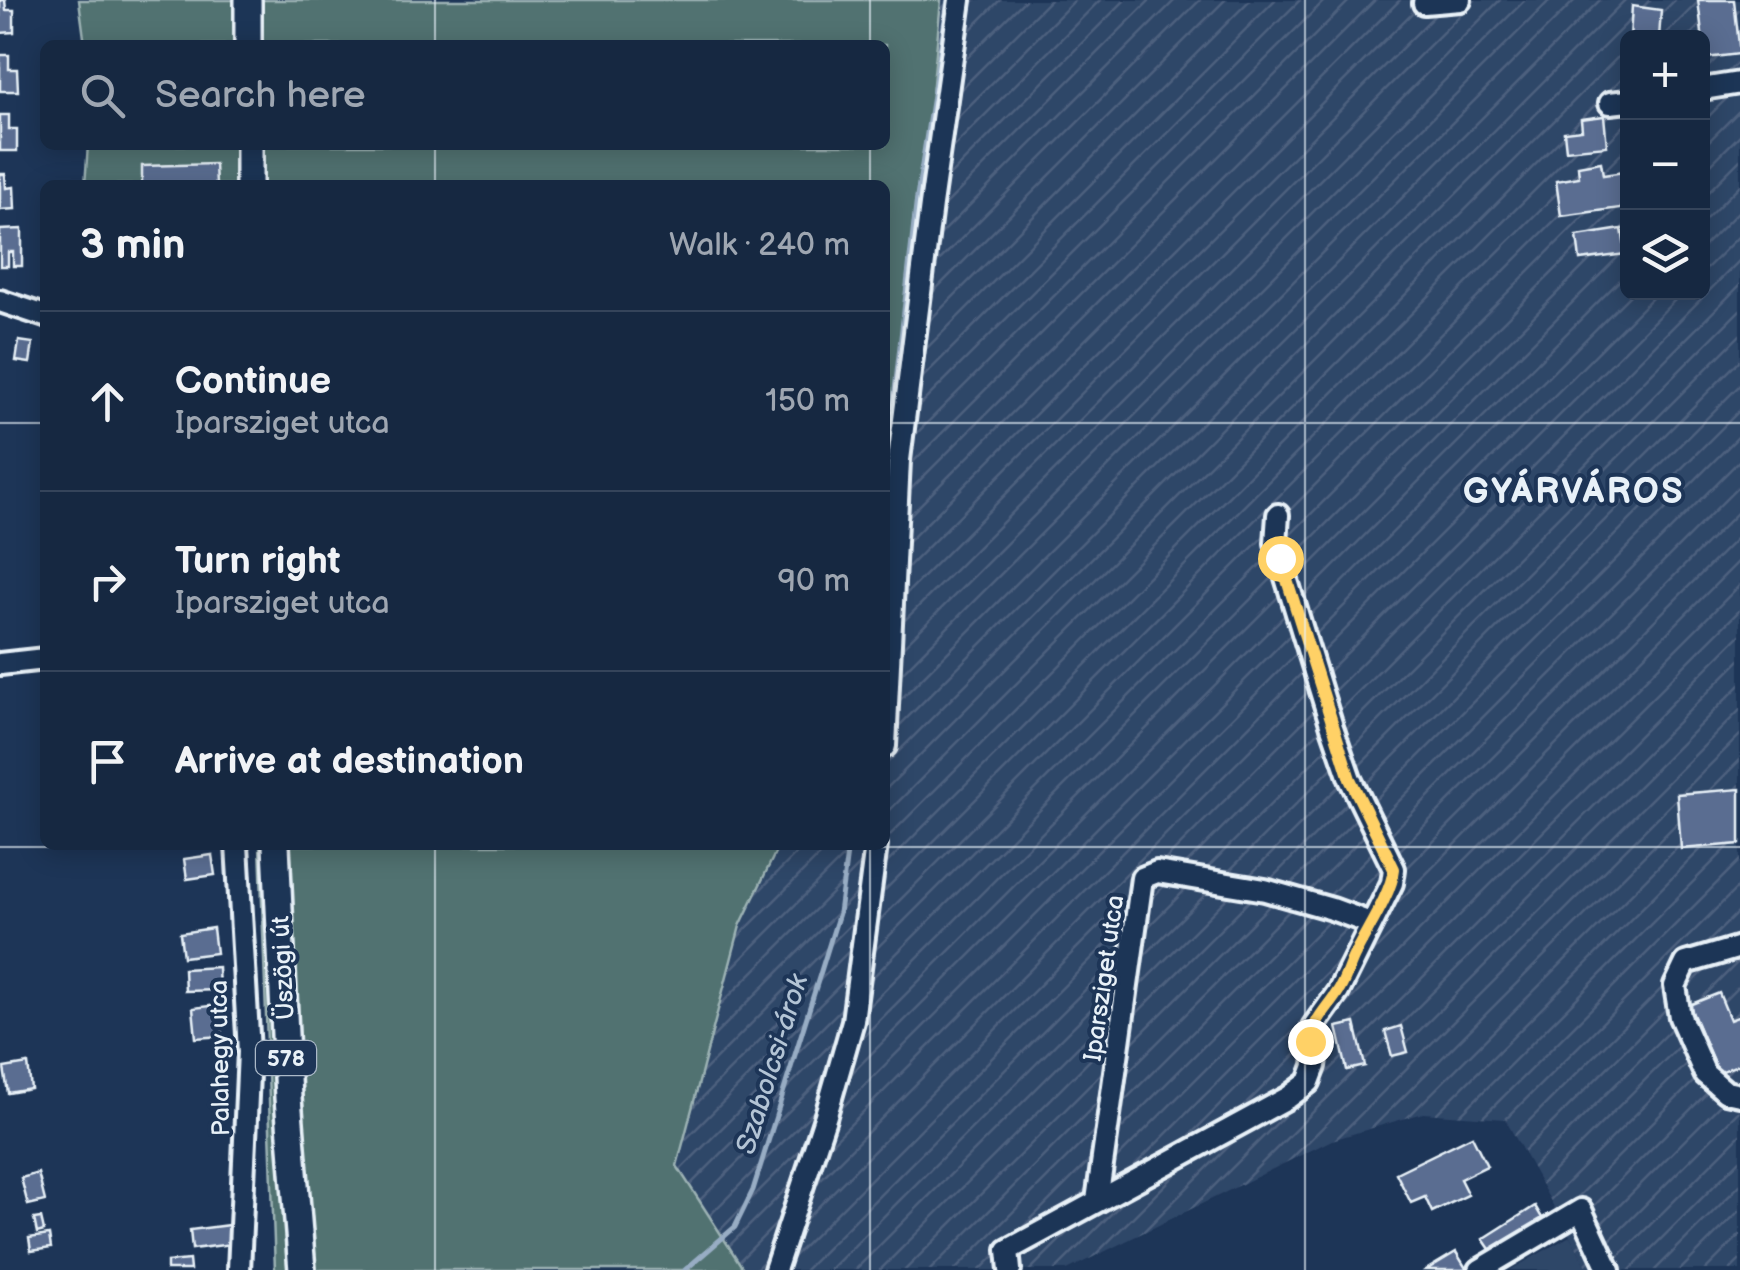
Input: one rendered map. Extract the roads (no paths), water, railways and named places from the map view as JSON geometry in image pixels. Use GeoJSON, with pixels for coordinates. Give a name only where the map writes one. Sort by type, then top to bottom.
{"type":"FeatureCollection","features":[{"type":"Feature","properties":{"kind":"main road"},"geometry":{"type":"LineString","coordinates":[[248,0],[248,40]]}},
{"type":"Feature","properties":{"kind":"main road"},"geometry":{"type":"LineString","coordinates":[[249,150],[249,180]]}},
{"type":"Feature","properties":{"kind":"main road","name":"Üszögi út"},"geometry":{"type":"LineString","coordinates":[[276,850],[288,1098],[302,1270]]}},
{"type":"Feature","properties":{"kind":"street"},"geometry":{"type":"LineString","coordinates":[[890,541],[892,459],[960,0]]}},
{"type":"Feature","properties":{"kind":"street"},"geometry":{"type":"LineString","coordinates":[[1424,3],[1460,0]]}},
{"type":"Feature","properties":{"kind":"street"},"geometry":{"type":"LineString","coordinates":[[1710,88],[1740,83]]}},
{"type":"Feature","properties":{"kind":"street"},"geometry":{"type":"LineString","coordinates":[[0,301],[40,314]]}},
{"type":"Feature","properties":{"kind":"street"},"geometry":{"type":"LineString","coordinates":[[1009,1266],[1008,1250],[1303,1089],[1315,1066],[1310,1041],[1313,1027],[1338,992],[1392,882],[1394,869],[1350,779],[1332,727],[1276,544],[1278,515]]}},
{"type":"Feature","properties":{"kind":"street"},"geometry":{"type":"LineString","coordinates":[[0,664],[40,660]]}},
{"type":"Feature","properties":{"kind":"street","name":"Palahegy utca"},"geometry":{"type":"LineString","coordinates":[[236,850],[249,1052],[239,1270]]}},
{"type":"Feature","properties":{"kind":"street"},"geometry":{"type":"LineString","coordinates":[[775,1270],[852,1022],[875,850]]}},
{"type":"Feature","properties":{"kind":"street","name":"Iparsziget utca"},"geometry":{"type":"LineString","coordinates":[[1097,1201],[1142,878],[1157,872],[1266,890],[1370,923]]}},
{"type":"Feature","properties":{"kind":"street"},"geometry":{"type":"LineString","coordinates":[[1740,947],[1686,964],[1675,986],[1680,1017],[1704,1074],[1726,1092],[1740,1096]]}},
{"type":"Feature","properties":{"kind":"street"},"geometry":{"type":"LineString","coordinates":[[1480,1270],[1581,1210],[1610,1270]]}},
{"type":"Feature","properties":{"kind":"waterway","name":"Szabolcsi-árok"},"geometry":{"type":"LineString","coordinates":[[890,433],[917,197],[948,0]]}},
{"type":"Feature","properties":{"kind":"waterway","name":"Szabolcsi-árok"},"geometry":{"type":"LineString","coordinates":[[685,1270],[735,1227],[753,1190],[839,913],[847,850]]}},
{"type":"Feature","properties":{"kind":"district","name":"GYÁRVÁROS"},"geometry":{"type":"Point","coordinates":[1574,491]}}]}
